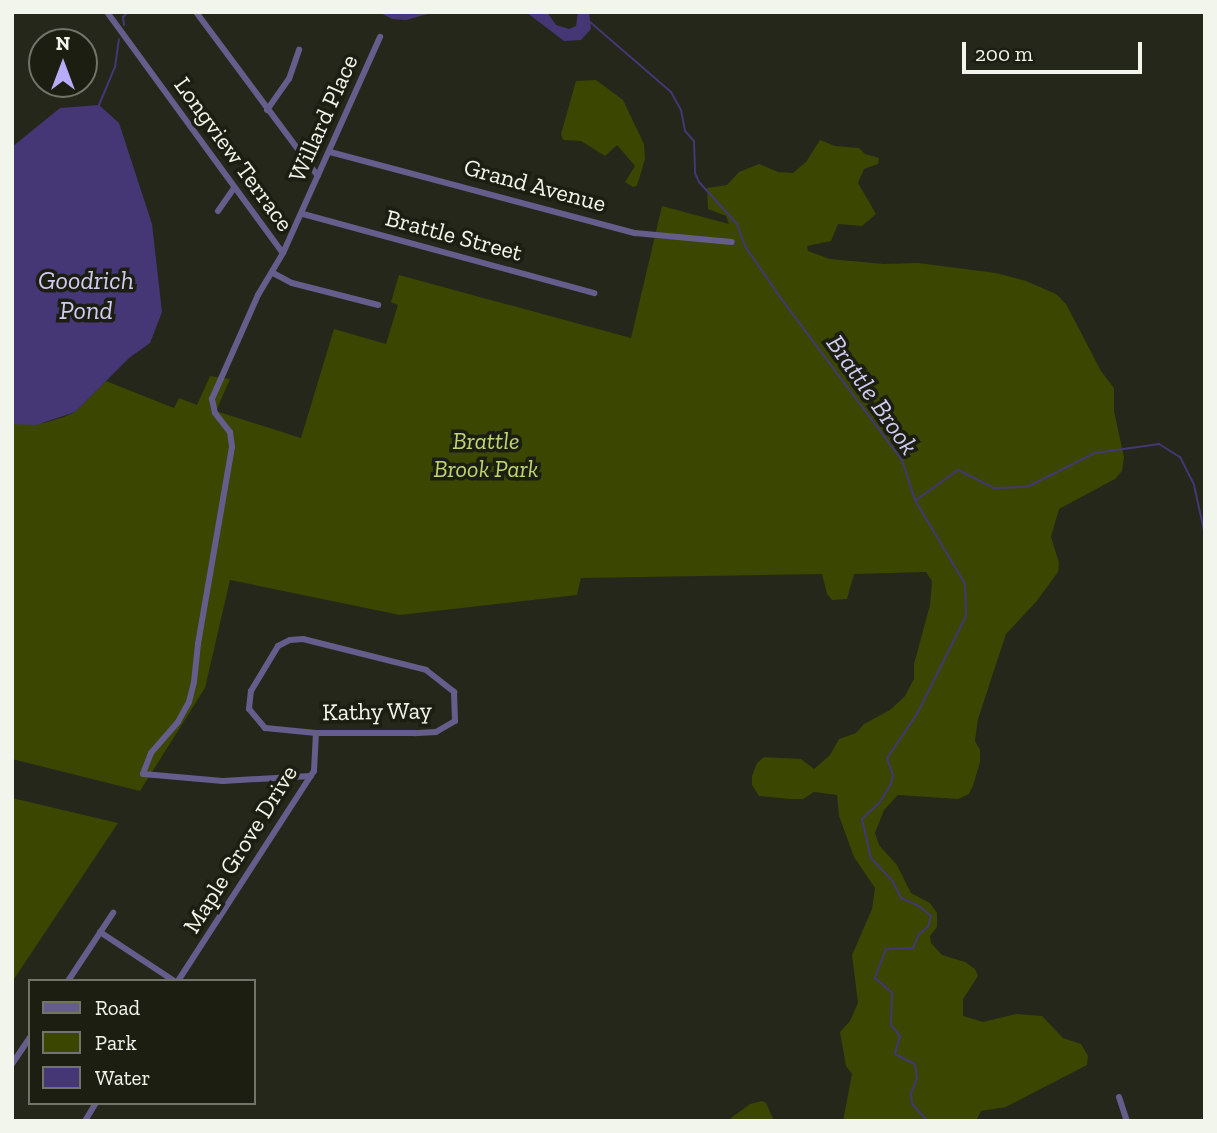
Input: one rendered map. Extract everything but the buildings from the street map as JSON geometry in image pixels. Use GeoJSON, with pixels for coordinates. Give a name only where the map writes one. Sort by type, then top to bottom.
{"type":"FeatureCollection","features":[{"type":"Feature","properties":{"kind":"street","name":"Longview Terrace"},"geometry":{"type":"LineString","coordinates":[[107,12],[283,253],[258,295],[211,401],[215,413],[230,432],[232,447],[198,644],[194,682],[183,712],[151,753],[144,774],[223,781],[311,776]]}},
{"type":"Feature","properties":{"kind":"street"},"geometry":{"type":"LineString","coordinates":[[196,12],[318,176]]}},
{"type":"Feature","properties":{"kind":"street","name":"Willard Place"},"geometry":{"type":"LineString","coordinates":[[283,253],[303,214],[380,37]]}},
{"type":"Feature","properties":{"kind":"street"},"geometry":{"type":"LineString","coordinates":[[267,110],[289,79],[299,50]]}},
{"type":"Feature","properties":{"kind":"street","name":"Grand Avenue"},"geometry":{"type":"LineString","coordinates":[[330,152],[635,233],[732,242]]}},
{"type":"Feature","properties":{"kind":"street"},"geometry":{"type":"LineString","coordinates":[[218,211],[234,188]]}},
{"type":"Feature","properties":{"kind":"street","name":"Brattle Street"},"geometry":{"type":"LineString","coordinates":[[303,214],[594,293]]}},
{"type":"Feature","properties":{"kind":"street"},"geometry":{"type":"LineString","coordinates":[[272,273],[292,283],[378,304]]}},
{"type":"Feature","properties":{"kind":"street","name":"Kathy Way"},"geometry":{"type":"LineString","coordinates":[[303,639],[418,666],[449,685],[457,699],[455,721],[436,732],[316,733],[265,728],[249,709],[251,691],[278,646],[290,640],[303,639]]}},
{"type":"Feature","properties":{"kind":"street","name":"Maple Grove Drive"},"geometry":{"type":"LineString","coordinates":[[177,979],[311,776],[316,755],[316,733]]}},
{"type":"Feature","properties":{"kind":"street"},"geometry":{"type":"LineString","coordinates":[[69,979],[113,913]]}},
{"type":"Feature","properties":{"kind":"street"},"geometry":{"type":"LineString","coordinates":[[100,933],[173,979]]}},
{"type":"Feature","properties":{"kind":"street"},"geometry":{"type":"LineString","coordinates":[[12,1064],[28,1040]]}},
{"type":"Feature","properties":{"kind":"street"},"geometry":{"type":"LineString","coordinates":[[1119,1097],[1127,1121]]}},
{"type":"Feature","properties":{"kind":"street"},"geometry":{"type":"LineString","coordinates":[[85,1121],[95,1105]]}},
{"type":"Feature","properties":{"kind":"green space"},"geometry":{"type":"Polygon","coordinates":[[[596,80],[623,100],[644,144],[645,159],[637,186],[633,187],[625,182],[635,166],[617,145],[605,156],[581,141],[563,140],[561,134],[576,81],[596,80]]]}},
{"type":"Feature","properties":{"kind":"green space","name":"Brattle Brook Park"},"geometry":{"type":"Polygon","coordinates":[[[820,140],[835,146],[859,148],[865,154],[879,158],[878,164],[864,169],[858,183],[876,214],[862,226],[838,224],[831,241],[807,246],[808,251],[830,259],[884,264],[918,263],[996,273],[1026,281],[1056,294],[1066,304],[1101,371],[1114,388],[1114,411],[1124,457],[1122,471],[1115,479],[1059,509],[1051,537],[1059,563],[1058,572],[1036,602],[1006,634],[978,719],[975,741],[980,750],[980,762],[969,794],[958,799],[898,795],[884,810],[875,833],[879,845],[897,865],[911,893],[930,903],[937,913],[937,927],[930,936],[931,943],[942,955],[965,962],[975,969],[978,976],[963,999],[963,1016],[983,1022],[1016,1014],[1042,1016],[1063,1038],[1081,1044],[1088,1056],[1087,1065],[1006,1107],[981,1111],[976,1121],[843,1121],[852,1074],[846,1066],[840,1032],[850,1021],[858,1003],[852,955],[872,909],[875,888],[854,857],[839,816],[837,795],[814,792],[803,799],[759,796],[752,785],[752,776],[757,763],[764,757],[801,759],[814,769],[830,755],[839,739],[856,733],[864,724],[890,710],[905,696],[914,679],[914,664],[930,605],[932,581],[926,572],[854,574],[847,599],[832,600],[827,594],[822,574],[581,578],[577,595],[400,615],[230,580],[205,688],[140,791],[12,759],[12,424],[44,423],[75,412],[106,381],[174,408],[179,398],[197,405],[210,376],[230,379],[216,411],[301,438],[334,329],[386,344],[398,305],[391,302],[399,275],[631,338],[662,206],[729,224],[726,216],[708,209],[707,188],[727,185],[739,172],[759,164],[778,172],[793,173],[806,162],[820,140]]]}},
{"type":"Feature","properties":{"kind":"green space"},"geometry":{"type":"Polygon","coordinates":[[[12,798],[118,823],[12,982],[12,798]]]}},
{"type":"Feature","properties":{"kind":"green space"},"geometry":{"type":"Polygon","coordinates":[[[762,1101],[766,1103],[774,1121],[727,1121],[750,1104],[762,1101]]]}},
{"type":"Feature","properties":{"kind":"water"},"geometry":{"type":"Polygon","coordinates":[[[379,12],[435,12],[406,20],[392,19],[379,12]]]}},
{"type":"Feature","properties":{"kind":"water"},"geometry":{"type":"Polygon","coordinates":[[[526,12],[547,12],[556,25],[569,29],[576,26],[578,12],[589,12],[591,29],[581,40],[564,41],[526,12]]]}},
{"type":"Feature","properties":{"kind":"water","name":"Goodrich Pond"},"geometry":{"type":"Polygon","coordinates":[[[99,105],[119,123],[152,224],[162,312],[150,343],[129,358],[75,412],[36,425],[12,424],[12,147],[60,108],[99,105]]]}},
{"type":"Feature","properties":{"kind":"waterway"},"geometry":{"type":"LineString","coordinates":[[124,25],[123,17],[128,12]]}},
{"type":"Feature","properties":{"kind":"waterway"},"geometry":{"type":"LineString","coordinates":[[590,22],[671,92],[681,110],[685,131],[694,141],[695,173],[699,182],[737,224],[745,246],[780,297],[902,460],[915,500],[965,584],[966,616],[917,714],[887,758],[893,775],[891,784],[879,803],[862,819],[871,858],[893,882],[901,898],[919,906],[931,916],[928,927],[919,934],[913,948],[886,949],[875,978],[892,993],[891,1025],[900,1036],[895,1054],[915,1064],[917,1078],[911,1094],[912,1104],[928,1121]]}},
{"type":"Feature","properties":{"kind":"waterway"},"geometry":{"type":"LineString","coordinates":[[99,105],[115,67],[119,39]]}},
{"type":"Feature","properties":{"kind":"waterway","name":"Brattle Brook"},"geometry":{"type":"LineString","coordinates":[[916,500],[958,470],[994,488],[1027,487],[1095,453],[1159,444],[1180,457],[1194,485],[1205,535]]}}]}
